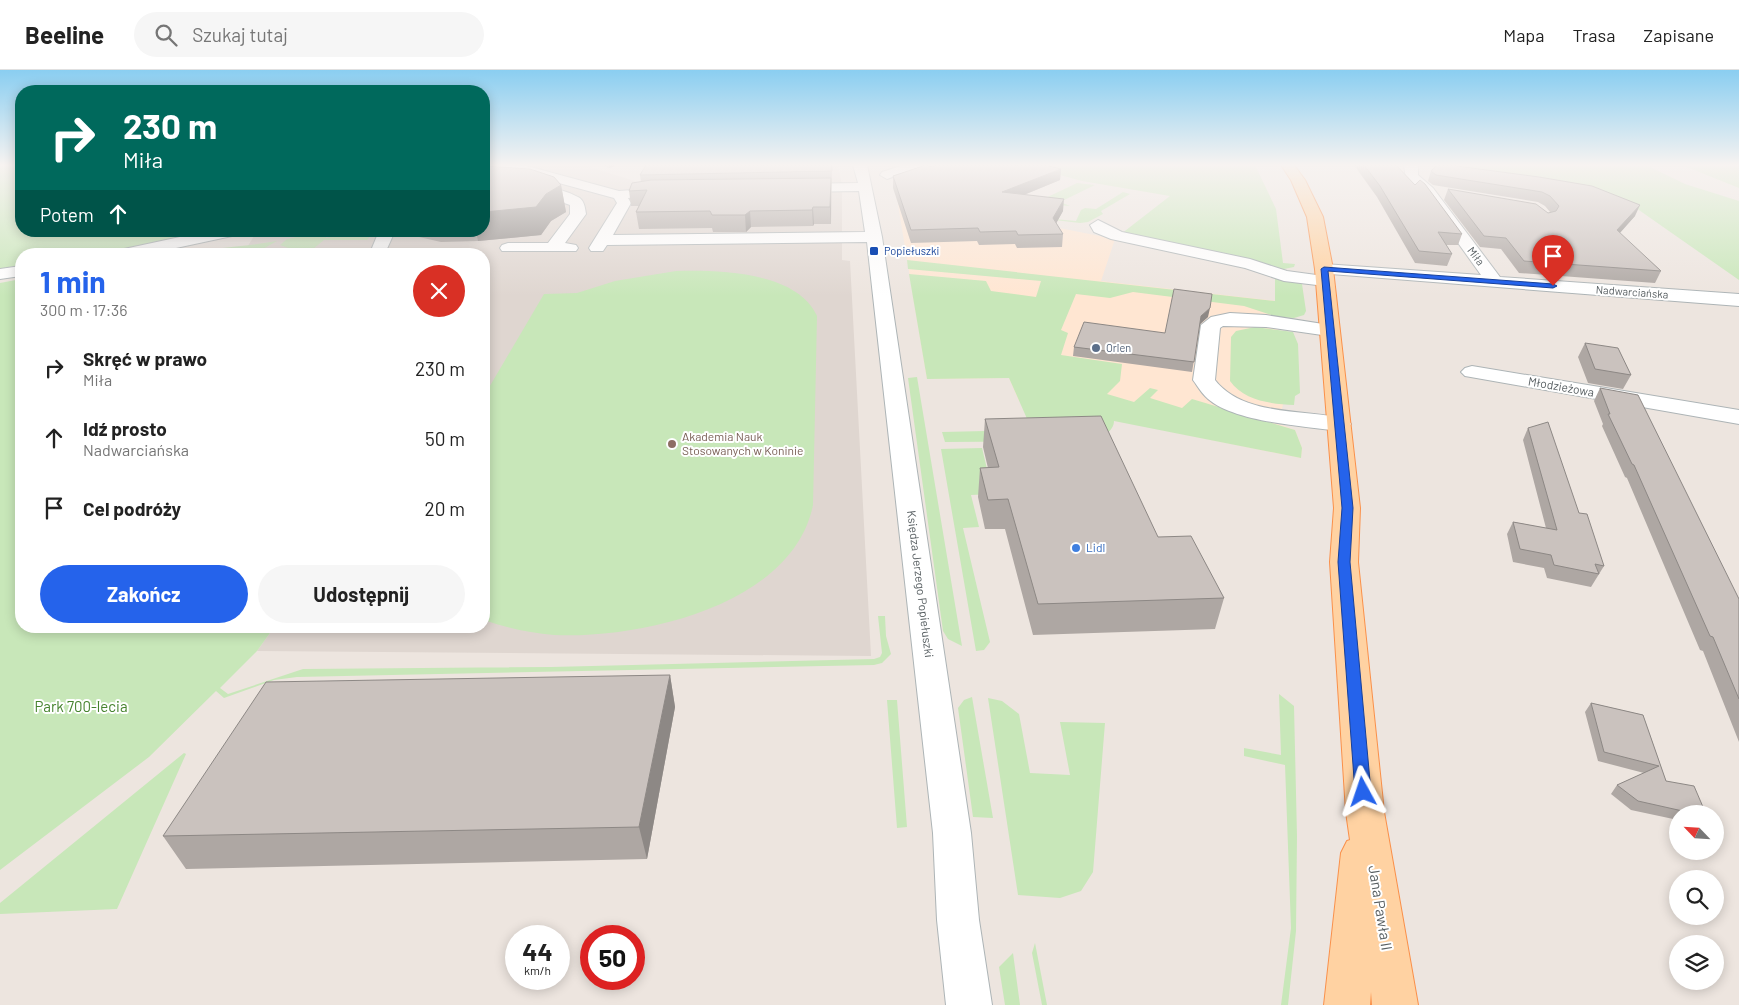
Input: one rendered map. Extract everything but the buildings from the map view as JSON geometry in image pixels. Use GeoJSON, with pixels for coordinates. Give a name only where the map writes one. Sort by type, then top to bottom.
{"type":"FeatureCollection","features":[{"type":"Feature","properties":{"kind":"main road","name":"Jana Pawła II"},"geometry":{"type":"LineString","coordinates":[[1311,209],[1315,217],[1325,275],[1347,508],[1344,562],[1365,812],[1395,1005]]}},
{"type":"Feature","properties":{"kind":"main road","name":"Jana Pawła II"},"geometry":{"type":"LineString","coordinates":[[1347,1005],[1365,812]]}},
{"type":"Feature","properties":{"kind":"street"},"geometry":{"type":"LineString","coordinates":[[553,248],[578,214],[578,209]]}},
{"type":"Feature","properties":{"kind":"street"},"geometry":{"type":"LineString","coordinates":[[600,244],[621,209]]}},
{"type":"Feature","properties":{"kind":"street","name":"Księdza Jerzego Popiełuszki"},"geometry":{"type":"LineString","coordinates":[[873,209],[874,237],[949,814],[958,920],[969,1005]]}},
{"type":"Feature","properties":{"kind":"street","name":"Miła"},"geometry":{"type":"LineString","coordinates":[[1441,209],[1495,282]]}},
{"type":"Feature","properties":{"kind":"street","name":"Miła"},"geometry":{"type":"LineString","coordinates":[[1098,225],[1104,231],[1117,236],[1250,264],[1284,276],[1325,275],[1495,282]]}},
{"type":"Feature","properties":{"kind":"street"},"geometry":{"type":"LineString","coordinates":[[152,248],[204,237]]}},
{"type":"Feature","properties":{"kind":"street"},"geometry":{"type":"LineString","coordinates":[[380,248],[385,237]]}},
{"type":"Feature","properties":{"kind":"street"},"geometry":{"type":"LineString","coordinates":[[508,248],[874,237]]}},
{"type":"Feature","properties":{"kind":"street"},"geometry":{"type":"LineString","coordinates":[[600,244],[636,252]]}},
{"type":"Feature","properties":{"kind":"street"},"geometry":{"type":"LineString","coordinates":[[0,274],[15,272]]}},
{"type":"Feature","properties":{"kind":"street","name":"Nadwarciańska"},"geometry":{"type":"LineString","coordinates":[[1495,282],[1739,300]]}},
{"type":"Feature","properties":{"kind":"street"},"geometry":{"type":"LineString","coordinates":[[1329,330],[1239,318],[1217,320],[1211,325],[1204,380],[1216,394],[1242,407],[1339,424]]}},
{"type":"Feature","properties":{"kind":"street","name":"Młodzieżowa"},"geometry":{"type":"LineString","coordinates":[[1472,372],[1736,421]]}},
{"type":"Feature","properties":{"kind":"shaded area","name":"Akademia Nauk Stosowanych w Koninie"},"geometry":{"type":"Polygon","coordinates":[[[490,209],[842,209],[842,260],[850,261],[871,656],[257,651],[270,633],[490,633],[490,248],[247,248],[253,237],[490,237],[490,209]]]}},
{"type":"Feature","properties":{"kind":"shaded area"},"geometry":{"type":"Polygon","coordinates":[[[899,209],[961,209],[1115,239],[1101,281],[1276,301],[1283,404],[1279,424],[1295,430],[1302,448],[1301,458],[1019,401],[1009,378],[927,379],[899,209]]]}},
{"type":"Feature","properties":{"kind":"green space"},"geometry":{"type":"Polygon","coordinates":[[[0,209],[15,209],[15,237],[182,237],[128,248],[15,248],[15,266],[0,269],[0,209]]]}},
{"type":"Feature","properties":{"kind":"green space"},"geometry":{"type":"Polygon","coordinates":[[[1105,209],[1101,211],[1103,214],[1088,222],[1080,223],[1020,216],[1076,221],[1081,210],[1105,209]]]}},
{"type":"Feature","properties":{"kind":"green space"},"geometry":{"type":"Polygon","coordinates":[[[1154,209],[1276,209],[1283,263],[1295,264],[1294,267],[1284,269],[1283,272],[1121,234],[1154,209]]]}},
{"type":"Feature","properties":{"kind":"green space"},"geometry":{"type":"Polygon","coordinates":[[[1637,209],[1739,209],[1739,280],[1637,209]]]}},
{"type":"Feature","properties":{"kind":"green space"},"geometry":{"type":"Polygon","coordinates":[[[296,237],[370,237],[367,240],[324,240],[314,248],[288,248],[280,245],[287,239],[296,237]]]}},
{"type":"Feature","properties":{"kind":"green space"},"geometry":{"type":"Polygon","coordinates":[[[277,241],[265,248],[220,248],[277,241]]]}},
{"type":"Feature","properties":{"kind":"green space"},"geometry":{"type":"Polygon","coordinates":[[[907,260],[1275,301],[1275,278],[1302,284],[1306,311],[1304,315],[1294,318],[1277,317],[1244,306],[1133,292],[1110,298],[1076,294],[1061,330],[1068,333],[1061,355],[1122,364],[1120,381],[1107,394],[1134,402],[1150,388],[1158,390],[1150,398],[1182,408],[1192,399],[1295,430],[1302,448],[1301,458],[1114,421],[1112,428],[1106,434],[1091,441],[945,442],[942,432],[1032,430],[1009,378],[927,379],[909,274],[986,281],[991,291],[1036,297],[1041,281],[908,269],[907,260]]]}},
{"type":"Feature","properties":{"kind":"green space"},"geometry":{"type":"Polygon","coordinates":[[[676,271],[734,273],[755,276],[775,282],[792,290],[807,301],[817,316],[813,505],[800,539],[776,568],[745,591],[709,609],[669,622],[589,635],[536,633],[490,622],[490,386],[544,294],[577,293],[615,281],[676,271]]]}},
{"type":"Feature","properties":{"kind":"green space","name":"Park 700-lecia"},"geometry":{"type":"Polygon","coordinates":[[[15,280],[15,633],[270,633],[257,651],[220,688],[228,694],[303,669],[551,667],[874,659],[880,657],[882,653],[878,616],[885,616],[886,636],[891,654],[882,663],[874,665],[297,677],[274,680],[224,698],[216,691],[149,757],[0,870],[0,283],[15,280]]]}},
{"type":"Feature","properties":{"kind":"green space"},"geometry":{"type":"Polygon","coordinates":[[[1255,327],[1293,332],[1298,344],[1300,393],[1295,396],[1294,405],[1277,404],[1251,397],[1236,388],[1230,381],[1231,337],[1236,331],[1255,327]]]}},
{"type":"Feature","properties":{"kind":"green space"},"geometry":{"type":"Polygon","coordinates":[[[917,377],[962,646],[948,639],[943,631],[908,378],[917,377]]]}},
{"type":"Feature","properties":{"kind":"green space"},"geometry":{"type":"Polygon","coordinates":[[[982,448],[993,494],[971,495],[979,527],[963,528],[990,642],[984,650],[976,651],[941,449],[982,448]]]}},
{"type":"Feature","properties":{"kind":"green space"},"geometry":{"type":"Polygon","coordinates":[[[1279,694],[1294,706],[1297,836],[1296,931],[1288,1005],[1281,1005],[1291,928],[1285,765],[1244,756],[1244,748],[1281,755],[1279,694]]]}},
{"type":"Feature","properties":{"kind":"green space"},"geometry":{"type":"Polygon","coordinates":[[[972,697],[993,818],[973,817],[958,708],[964,700],[972,697]]]}},
{"type":"Feature","properties":{"kind":"green space"},"geometry":{"type":"Polygon","coordinates":[[[988,698],[1002,701],[1019,714],[1030,773],[1070,775],[1060,722],[1105,723],[1093,872],[1081,891],[1060,898],[1018,895],[988,698]]]}},
{"type":"Feature","properties":{"kind":"green space"},"geometry":{"type":"Polygon","coordinates":[[[887,700],[897,700],[907,827],[897,828],[887,700]]]}},
{"type":"Feature","properties":{"kind":"green space"},"geometry":{"type":"Polygon","coordinates":[[[184,753],[186,754],[117,909],[0,914],[0,903],[184,753]]]}},
{"type":"Feature","properties":{"kind":"green space"},"geometry":{"type":"Polygon","coordinates":[[[1035,943],[1047,1005],[1042,1005],[1032,953],[1035,943]]]}},
{"type":"Feature","properties":{"kind":"green space"},"geometry":{"type":"Polygon","coordinates":[[[1013,953],[1020,1005],[1005,1005],[999,967],[1013,953]]]}},
{"type":"Feature","properties":{"kind":"place","name":"Popiełuszki"},"geometry":{"type":"Point","coordinates":[874,251]}},
{"type":"Feature","properties":{"kind":"place","name":"Orlen"},"geometry":{"type":"Point","coordinates":[1096,348]}},
{"type":"Feature","properties":{"kind":"place","name":"Akademia Nauk Stosowanych w Koninie"},"geometry":{"type":"Point","coordinates":[672,444]}},
{"type":"Feature","properties":{"kind":"place","name":"Lidl"},"geometry":{"type":"Point","coordinates":[1076,548]}},
{"type":"Feature","properties":{"kind":"route"},"geometry":{"type":"LineString","coordinates":[[1363,792],[1344,562],[1347,508],[1324,269],[1553,286]]}}]}
